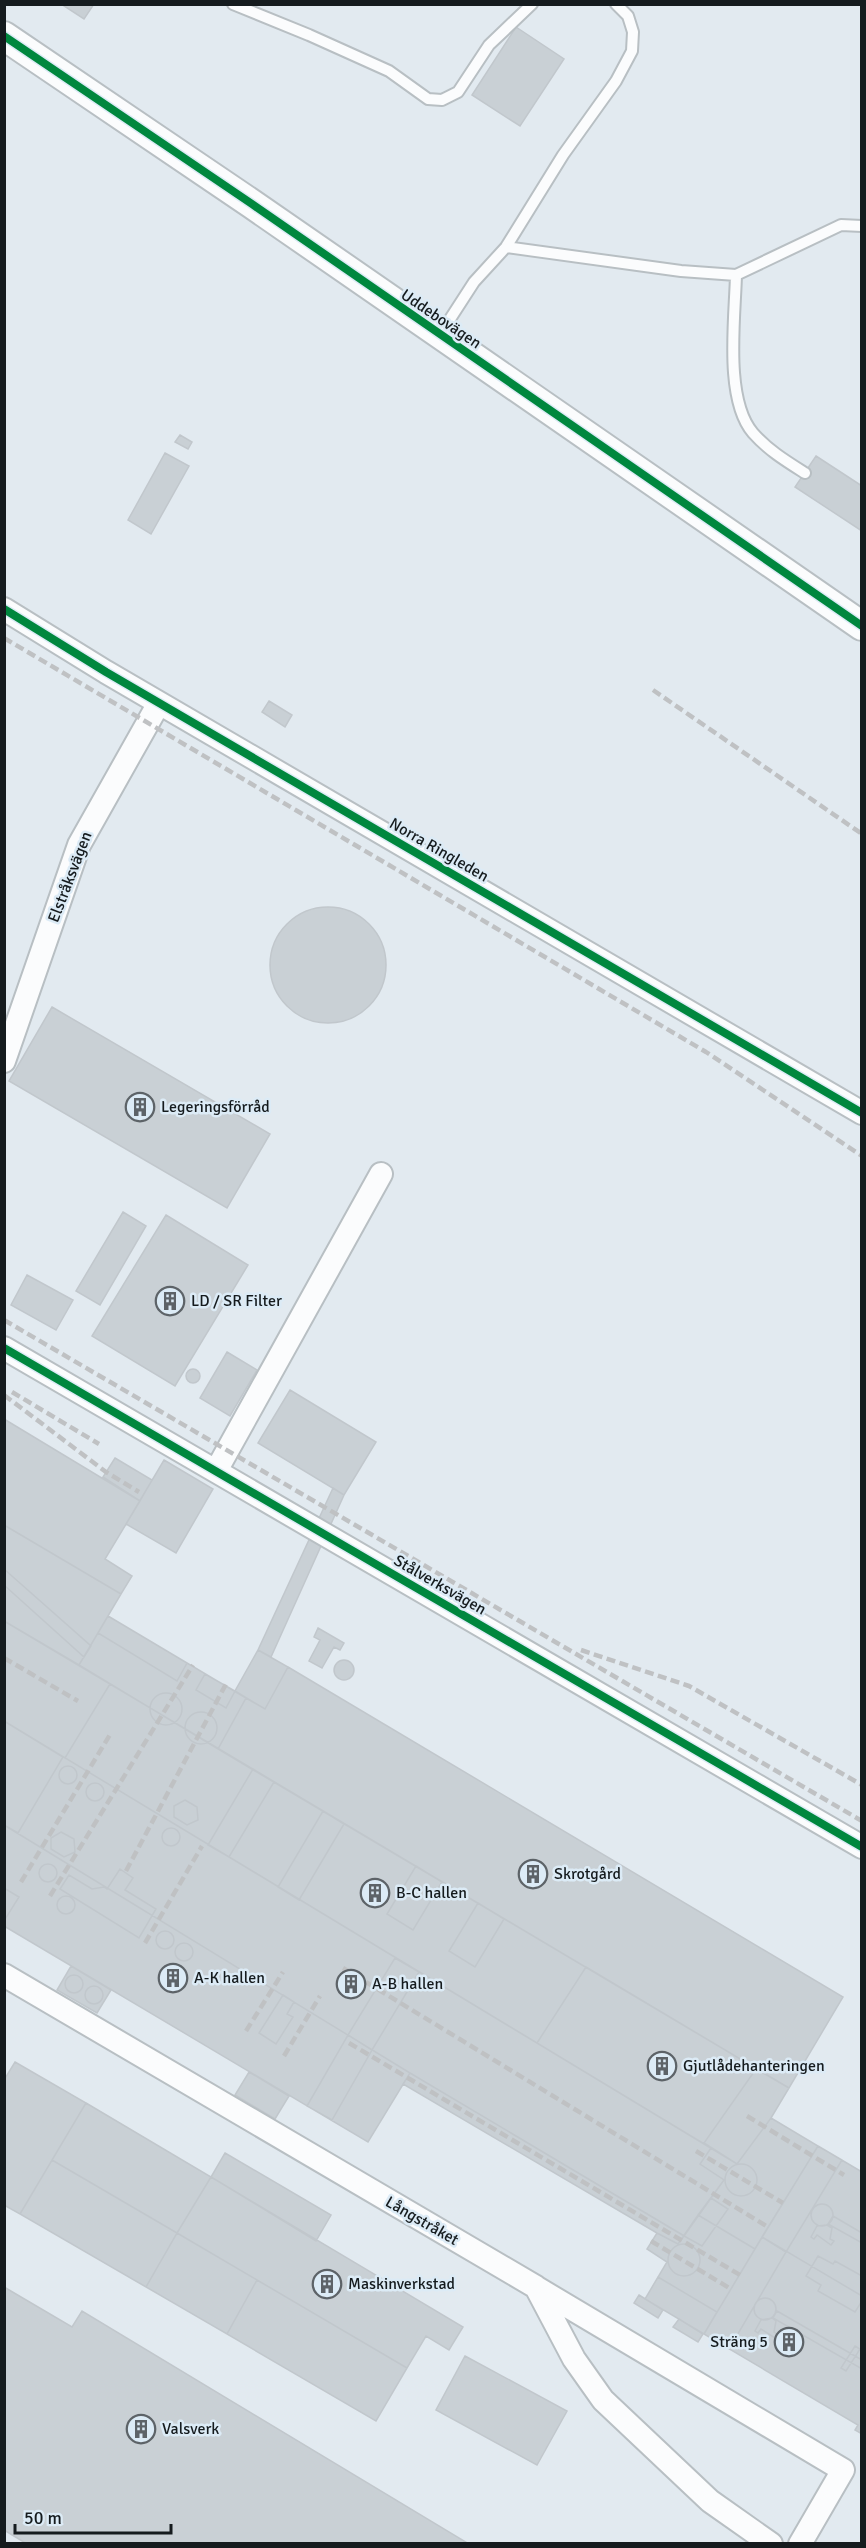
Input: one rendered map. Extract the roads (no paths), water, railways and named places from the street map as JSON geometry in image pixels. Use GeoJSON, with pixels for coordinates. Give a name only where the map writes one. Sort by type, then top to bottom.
{"type":"FeatureCollection","features":[{"type":"Feature","properties":{"kind":"street","name":"Uddebovägen"},"geometry":{"type":"LineString","coordinates":[[4,36],[441,334],[861,626]]}},
{"type":"Feature","properties":{"kind":"street","name":"Norra Ringleden"},"geometry":{"type":"LineString","coordinates":[[4,609],[159,703],[861,1113]]}},
{"type":"Feature","properties":{"kind":"street","name":"Elstråksvägen"},"geometry":{"type":"LineString","coordinates":[[4,1061],[79,845],[159,703]]}},
{"type":"Feature","properties":{"kind":"street"},"geometry":{"type":"LineString","coordinates":[[216,1471],[381,1174]]}},
{"type":"Feature","properties":{"kind":"street","name":"Stålverksvägen"},"geometry":{"type":"LineString","coordinates":[[4,1348],[861,1847]]}},
{"type":"Feature","properties":{"kind":"street","name":"Långstråket"},"geometry":{"type":"LineString","coordinates":[[4,1975],[843,2470],[800,2544]]}},
{"type":"Feature","properties":{"kind":"street"},"geometry":{"type":"LineString","coordinates":[[536,2288],[574,2359],[603,2400],[710,2500],[771,2544]]}},
{"type":"Feature","properties":{"kind":"lane"},"geometry":{"type":"LineString","coordinates":[[233,4],[379,67],[428,99],[442,100],[458,92],[489,45],[532,4]]}},
{"type":"Feature","properties":{"kind":"lane"},"geometry":{"type":"LineString","coordinates":[[441,334],[474,282],[506,247],[563,156],[616,81],[632,51],[633,32],[628,16],[616,4]]}},
{"type":"Feature","properties":{"kind":"lane"},"geometry":{"type":"LineString","coordinates":[[506,247],[681,271],[736,275],[841,225],[861,226]]}},
{"type":"Feature","properties":{"kind":"lane"},"geometry":{"type":"LineString","coordinates":[[736,275],[734,355],[737,397],[751,431],[770,450],[805,472]]}},
{"type":"Feature","properties":{"kind":"railway"},"geometry":{"type":"LineString","coordinates":[[4,638],[706,1052],[862,1156]]}},
{"type":"Feature","properties":{"kind":"railway"},"geometry":{"type":"LineString","coordinates":[[653,690],[862,834]]}},
{"type":"Feature","properties":{"kind":"railway"},"geometry":{"type":"LineString","coordinates":[[4,1320],[862,1821]]}},
{"type":"Feature","properties":{"kind":"railway"},"geometry":{"type":"LineString","coordinates":[[12,1392],[99,1444]]}},
{"type":"Feature","properties":{"kind":"railway"},"geometry":{"type":"LineString","coordinates":[[4,1395],[106,1472],[139,1492]]}},
{"type":"Feature","properties":{"kind":"railway"},"geometry":{"type":"LineString","coordinates":[[581,1650],[689,1686],[862,1785]]}},
{"type":"Feature","properties":{"kind":"railway"},"geometry":{"type":"LineString","coordinates":[[4,1658],[78,1701]]}},
{"type":"Feature","properties":{"kind":"railway"},"geometry":{"type":"LineString","coordinates":[[50,1896],[193,1665]]}},
{"type":"Feature","properties":{"kind":"railway"},"geometry":{"type":"LineString","coordinates":[[126,1871],[226,1684]]}},
{"type":"Feature","properties":{"kind":"railway"},"geometry":{"type":"LineString","coordinates":[[21,1882],[111,1733]]}},
{"type":"Feature","properties":{"kind":"railway"},"geometry":{"type":"LineString","coordinates":[[145,1943],[202,1846]]}},
{"type":"Feature","properties":{"kind":"railway"},"geometry":{"type":"LineString","coordinates":[[343,1968],[768,2227]]}},
{"type":"Feature","properties":{"kind":"railway"},"geometry":{"type":"LineString","coordinates":[[246,2031],[283,1972]]}},
{"type":"Feature","properties":{"kind":"railway"},"geometry":{"type":"LineString","coordinates":[[284,2056],[320,1996]]}},
{"type":"Feature","properties":{"kind":"railway"},"geometry":{"type":"LineString","coordinates":[[349,2043],[740,2275]]}},
{"type":"Feature","properties":{"kind":"railway"},"geometry":{"type":"LineString","coordinates":[[747,2116],[844,2175]]}},
{"type":"Feature","properties":{"kind":"railway"},"geometry":{"type":"LineString","coordinates":[[696,2151],[783,2203]]}},
{"type":"Feature","properties":{"kind":"railway"},"geometry":{"type":"LineString","coordinates":[[651,2241],[731,2289]]}},
{"type":"Feature","properties":{"kind":"place","name":"Legeringsförråd"},"geometry":{"type":"Point","coordinates":[140,1107]}},
{"type":"Feature","properties":{"kind":"place","name":"LD / SR Filter"},"geometry":{"type":"Point","coordinates":[170,1301]}},
{"type":"Feature","properties":{"kind":"place","name":"Skrotgård"},"geometry":{"type":"Point","coordinates":[533,1874]}},
{"type":"Feature","properties":{"kind":"place","name":"B-C hallen"},"geometry":{"type":"Point","coordinates":[375,1893]}},
{"type":"Feature","properties":{"kind":"place","name":"A-K hallen"},"geometry":{"type":"Point","coordinates":[173,1978]}},
{"type":"Feature","properties":{"kind":"place","name":"A-B hallen"},"geometry":{"type":"Point","coordinates":[351,1984]}},
{"type":"Feature","properties":{"kind":"place","name":"Gjutlådehanteringen"},"geometry":{"type":"Point","coordinates":[662,2066]}},
{"type":"Feature","properties":{"kind":"place","name":"Maskinverkstad"},"geometry":{"type":"Point","coordinates":[327,2284]}},
{"type":"Feature","properties":{"kind":"place","name":"Sträng 5"},"geometry":{"type":"Point","coordinates":[789,2342]}},
{"type":"Feature","properties":{"kind":"place","name":"Valsverk"},"geometry":{"type":"Point","coordinates":[141,2429]}}]}
